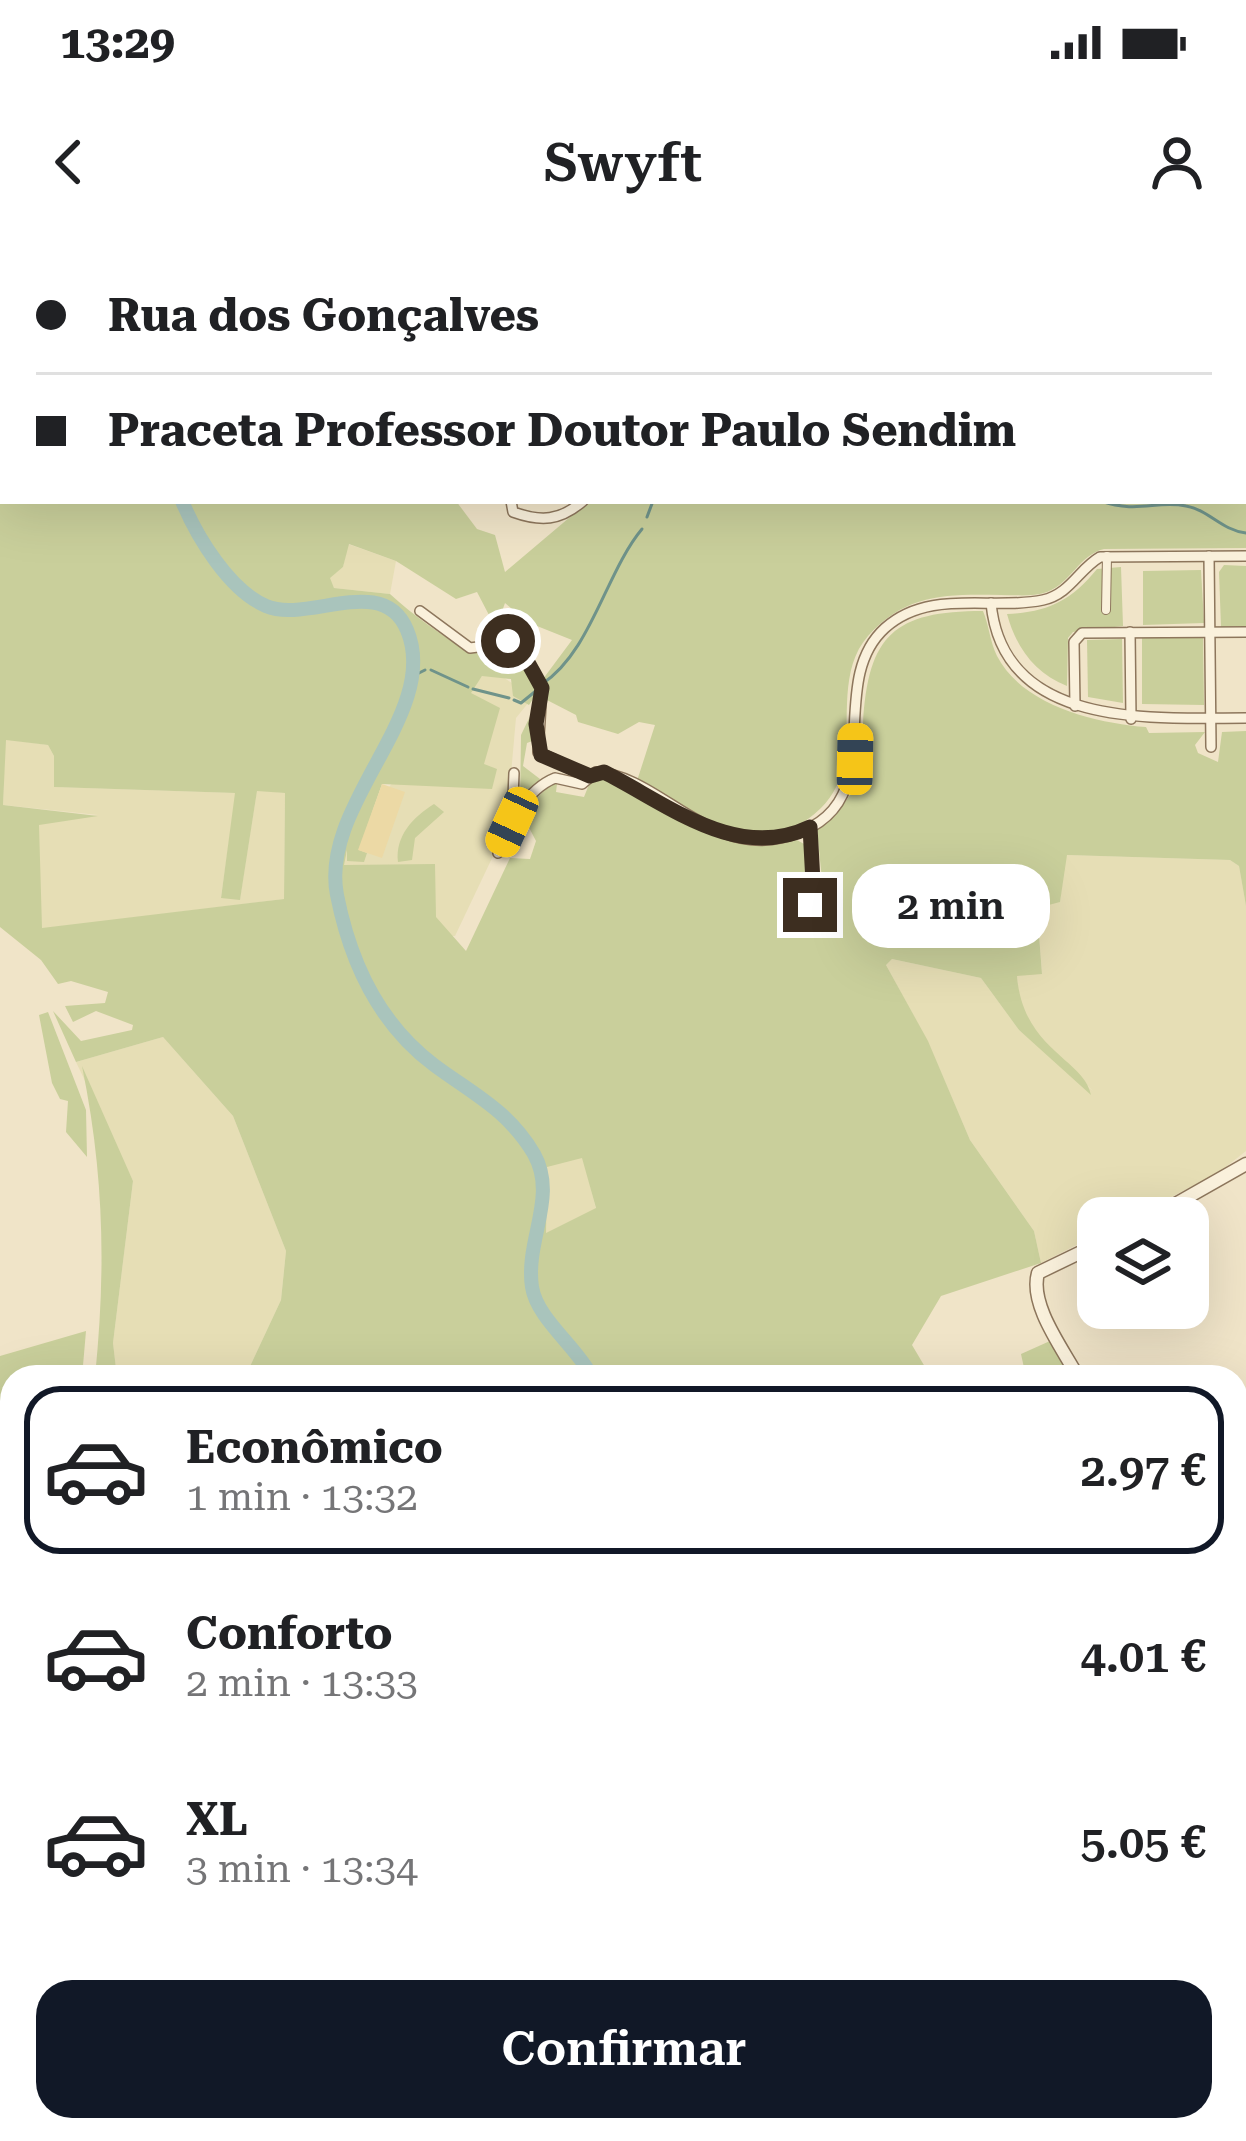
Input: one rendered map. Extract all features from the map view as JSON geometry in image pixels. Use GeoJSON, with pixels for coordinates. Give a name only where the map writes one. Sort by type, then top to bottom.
{"type":"FeatureCollection","features":[{"type":"Feature","properties":{"kind":"street"},"geometry":{"type":"LineString","coordinates":[[512,506],[548,520],[577,504]]}},
{"type":"Feature","properties":{"kind":"street"},"geometry":{"type":"LineString","coordinates":[[1106,610],[1107,556]]}},
{"type":"Feature","properties":{"kind":"street"},"geometry":{"type":"LineString","coordinates":[[498,853],[512,822],[544,782],[555,778],[575,785],[604,772],[750,840],[778,839],[810,827],[837,803],[852,770],[857,684],[871,643],[911,610],[1054,596],[1095,559],[1107,556],[1246,556]]}},
{"type":"Feature","properties":{"kind":"street"},"geometry":{"type":"LineString","coordinates":[[1209,556],[1210,747]]}},
{"type":"Feature","properties":{"kind":"street"},"geometry":{"type":"LineString","coordinates":[[991,603],[997,631],[1018,667],[1075,706],[1131,719],[1246,718]]}},
{"type":"Feature","properties":{"kind":"street"},"geometry":{"type":"LineString","coordinates":[[420,611],[470,648],[516,641],[542,688],[538,752],[556,765],[590,776]]}},
{"type":"Feature","properties":{"kind":"street"},"geometry":{"type":"LineString","coordinates":[[1130,632],[1131,719]]}},
{"type":"Feature","properties":{"kind":"street"},"geometry":{"type":"LineString","coordinates":[[1075,706],[1076,638],[1085,633],[1246,632]]}},
{"type":"Feature","properties":{"kind":"street"},"geometry":{"type":"LineString","coordinates":[[512,822],[514,772]]}},
{"type":"Feature","properties":{"kind":"street"},"geometry":{"type":"LineString","coordinates":[[810,827],[813,882]]}},
{"type":"Feature","properties":{"kind":"street"},"geometry":{"type":"LineString","coordinates":[[1188,1197],[1246,1164]]}},
{"type":"Feature","properties":{"kind":"street"},"geometry":{"type":"LineString","coordinates":[[1071,1365],[1048,1322],[1035,1281],[1038,1274],[1077,1254]]}},
{"type":"Feature","properties":{"kind":"shaded area"},"geometry":{"type":"Polygon","coordinates":[[[348,544],[396,561],[390,594],[334,588],[329,578],[343,567],[348,544]]]}},
{"type":"Feature","properties":{"kind":"shaded area"},"geometry":{"type":"Polygon","coordinates":[[[489,668],[533,697],[516,718],[510,785],[494,854],[455,936],[444,936],[342,868],[343,859],[384,793],[489,668]]]}},
{"type":"Feature","properties":{"kind":"shaded area"},"geometry":{"type":"Polygon","coordinates":[[[5,739],[48,745],[54,756],[54,787],[236,793],[221,897],[240,899],[257,790],[285,793],[284,899],[41,929],[38,824],[98,815],[3,805],[5,739]]]}},
{"type":"Feature","properties":{"kind":"shaded area"},"geometry":{"type":"Polygon","coordinates":[[[1066,855],[1230,860],[1239,866],[1246,906],[1246,1151],[1218,1173],[1171,1197],[1077,1197],[1077,1245],[1041,1263],[1034,1231],[970,1140],[928,1042],[886,965],[892,959],[981,978],[1019,1030],[1093,1091],[1033,1032],[1019,1003],[1017,975],[1042,973],[1037,907],[1060,901],[1066,855]]]}},
{"type":"Feature","properties":{"kind":"shaded area"},"geometry":{"type":"Polygon","coordinates":[[[163,1037],[233,1116],[286,1251],[281,1300],[251,1365],[116,1365],[113,1343],[133,1181],[76,1062],[163,1037]]]}},
{"type":"Feature","properties":{"kind":"shaded area"},"geometry":{"type":"Polygon","coordinates":[[[583,1157],[596,1209],[545,1234],[547,1166],[583,1157]]]}},
{"type":"Feature","properties":{"kind":"green space"},"geometry":{"type":"Polygon","coordinates":[[[0,504],[458,504],[477,529],[495,535],[505,572],[585,504],[1246,504],[1246,548],[1104,549],[1047,592],[929,599],[897,611],[868,636],[853,664],[845,760],[837,786],[821,808],[800,824],[777,831],[729,827],[636,784],[655,725],[639,722],[618,734],[578,722],[576,715],[545,699],[543,679],[572,640],[527,622],[505,603],[500,617],[489,615],[477,592],[456,599],[396,561],[349,544],[343,567],[330,578],[334,588],[390,594],[468,652],[513,643],[539,690],[529,705],[513,696],[511,679],[482,676],[471,693],[500,708],[484,764],[497,769],[492,789],[382,784],[359,850],[367,853],[364,862],[347,861],[347,850],[344,865],[435,864],[436,917],[466,951],[510,858],[530,859],[536,841],[522,814],[552,782],[557,784],[556,792],[584,797],[590,782],[602,776],[716,833],[739,840],[804,844],[810,868],[793,884],[793,903],[806,911],[818,909],[823,890],[817,830],[846,801],[858,780],[871,669],[892,634],[927,616],[983,611],[995,651],[1009,673],[1024,688],[1062,709],[1146,727],[1149,733],[1205,732],[1195,745],[1198,753],[1218,762],[1222,732],[1246,731],[1246,906],[1239,866],[1230,860],[1067,855],[1060,902],[1037,908],[1042,974],[1017,976],[1022,1001],[1041,1037],[1077,1072],[1091,1095],[1019,1030],[981,978],[892,959],[886,965],[928,1041],[970,1140],[1034,1231],[1041,1263],[941,1296],[912,1345],[924,1365],[251,1365],[281,1300],[286,1251],[233,1116],[163,1037],[76,1062],[53,1011],[81,1041],[132,1030],[133,1025],[96,1011],[73,1022],[65,1006],[105,1003],[108,992],[71,981],[58,984],[41,960],[0,927],[0,504]],[[6,740],[3,805],[98,816],[39,825],[42,928],[284,899],[285,793],[257,791],[240,900],[221,898],[235,793],[54,787],[54,756],[48,745],[6,740]],[[582,1158],[547,1167],[546,1233],[596,1208],[582,1158]]]}},
{"type":"Feature","properties":{"kind":"green space"},"geometry":{"type":"Polygon","coordinates":[[[1224,565],[1246,566],[1246,626],[1221,627],[1219,572],[1224,565]]]}},
{"type":"Feature","properties":{"kind":"green space"},"geometry":{"type":"Polygon","coordinates":[[[1121,567],[1123,626],[1073,632],[1068,638],[1067,686],[1045,674],[1021,648],[1007,614],[1047,607],[1068,597],[1097,569],[1121,567]]]}},
{"type":"Feature","properties":{"kind":"green space"},"geometry":{"type":"Polygon","coordinates":[[[1201,570],[1204,623],[1143,625],[1143,571],[1201,570]]]}},
{"type":"Feature","properties":{"kind":"green space"},"geometry":{"type":"Polygon","coordinates":[[[1142,636],[1203,637],[1204,705],[1142,704],[1142,636]]]}},
{"type":"Feature","properties":{"kind":"green space"},"geometry":{"type":"Polygon","coordinates":[[[1122,639],[1123,703],[1088,697],[1087,640],[1122,639]]]}},
{"type":"Feature","properties":{"kind":"green space"},"geometry":{"type":"Polygon","coordinates":[[[536,704],[535,740],[527,743],[523,766],[540,779],[520,808],[521,735],[536,704]]]}},
{"type":"Feature","properties":{"kind":"green space"},"geometry":{"type":"Polygon","coordinates":[[[434,804],[444,812],[415,838],[412,860],[398,862],[399,844],[407,828],[434,804]]]}},
{"type":"Feature","properties":{"kind":"green space"},"geometry":{"type":"Polygon","coordinates":[[[48,1012],[86,1110],[87,1157],[66,1132],[68,1101],[60,1099],[52,1083],[39,1015],[48,1012]]]}},
{"type":"Feature","properties":{"kind":"green space"},"geometry":{"type":"Polygon","coordinates":[[[82,1066],[133,1181],[113,1343],[116,1365],[96,1365],[101,1221],[82,1066]]]}},
{"type":"Feature","properties":{"kind":"green space"},"geometry":{"type":"Polygon","coordinates":[[[86,1331],[83,1365],[0,1365],[0,1356],[86,1331]]]}},
{"type":"Feature","properties":{"kind":"green space"},"geometry":{"type":"Polygon","coordinates":[[[1050,1341],[1065,1365],[1023,1365],[1021,1354],[1050,1341]]]}},
{"type":"Feature","properties":{"kind":"sand"},"geometry":{"type":"Polygon","coordinates":[[[382,784],[405,792],[382,858],[358,850],[382,784]]]}},
{"type":"Feature","properties":{"kind":"waterway"},"geometry":{"type":"LineString","coordinates":[[183,504],[216,561],[239,588],[266,606],[283,610],[381,604],[396,613],[407,630],[413,661],[408,694],[345,827],[336,861],[343,920],[369,989],[397,1030],[434,1065],[501,1114],[534,1154],[543,1186],[532,1287],[541,1310],[584,1365]]}},
{"type":"Feature","properties":{"kind":"waterway"},"geometry":{"type":"LineString","coordinates":[[647,517],[652,504]]}},
{"type":"Feature","properties":{"kind":"waterway"},"geometry":{"type":"LineString","coordinates":[[1116,504],[1186,506],[1246,533]]}},
{"type":"Feature","properties":{"kind":"waterway"},"geometry":{"type":"LineString","coordinates":[[542,684],[559,670],[586,632],[642,529]]}},
{"type":"Feature","properties":{"kind":"waterway"},"geometry":{"type":"LineString","coordinates":[[413,676],[425,670]]}},
{"type":"Feature","properties":{"kind":"waterway"},"geometry":{"type":"LineString","coordinates":[[431,670],[468,687]]}},
{"type":"Feature","properties":{"kind":"waterway"},"geometry":{"type":"LineString","coordinates":[[473,689],[509,698]]}},
{"type":"Feature","properties":{"kind":"waterway"},"geometry":{"type":"LineString","coordinates":[[514,700],[521,703],[537,690]]}},
{"type":"Feature","properties":{"kind":"route"},"geometry":{"type":"LineString","coordinates":[[508,641],[516,641],[542,688],[536,724],[541,755],[590,776],[604,772],[732,837],[768,841],[810,827],[816,874],[813,882],[799,884],[795,895],[799,902],[810,905]]}}]}
